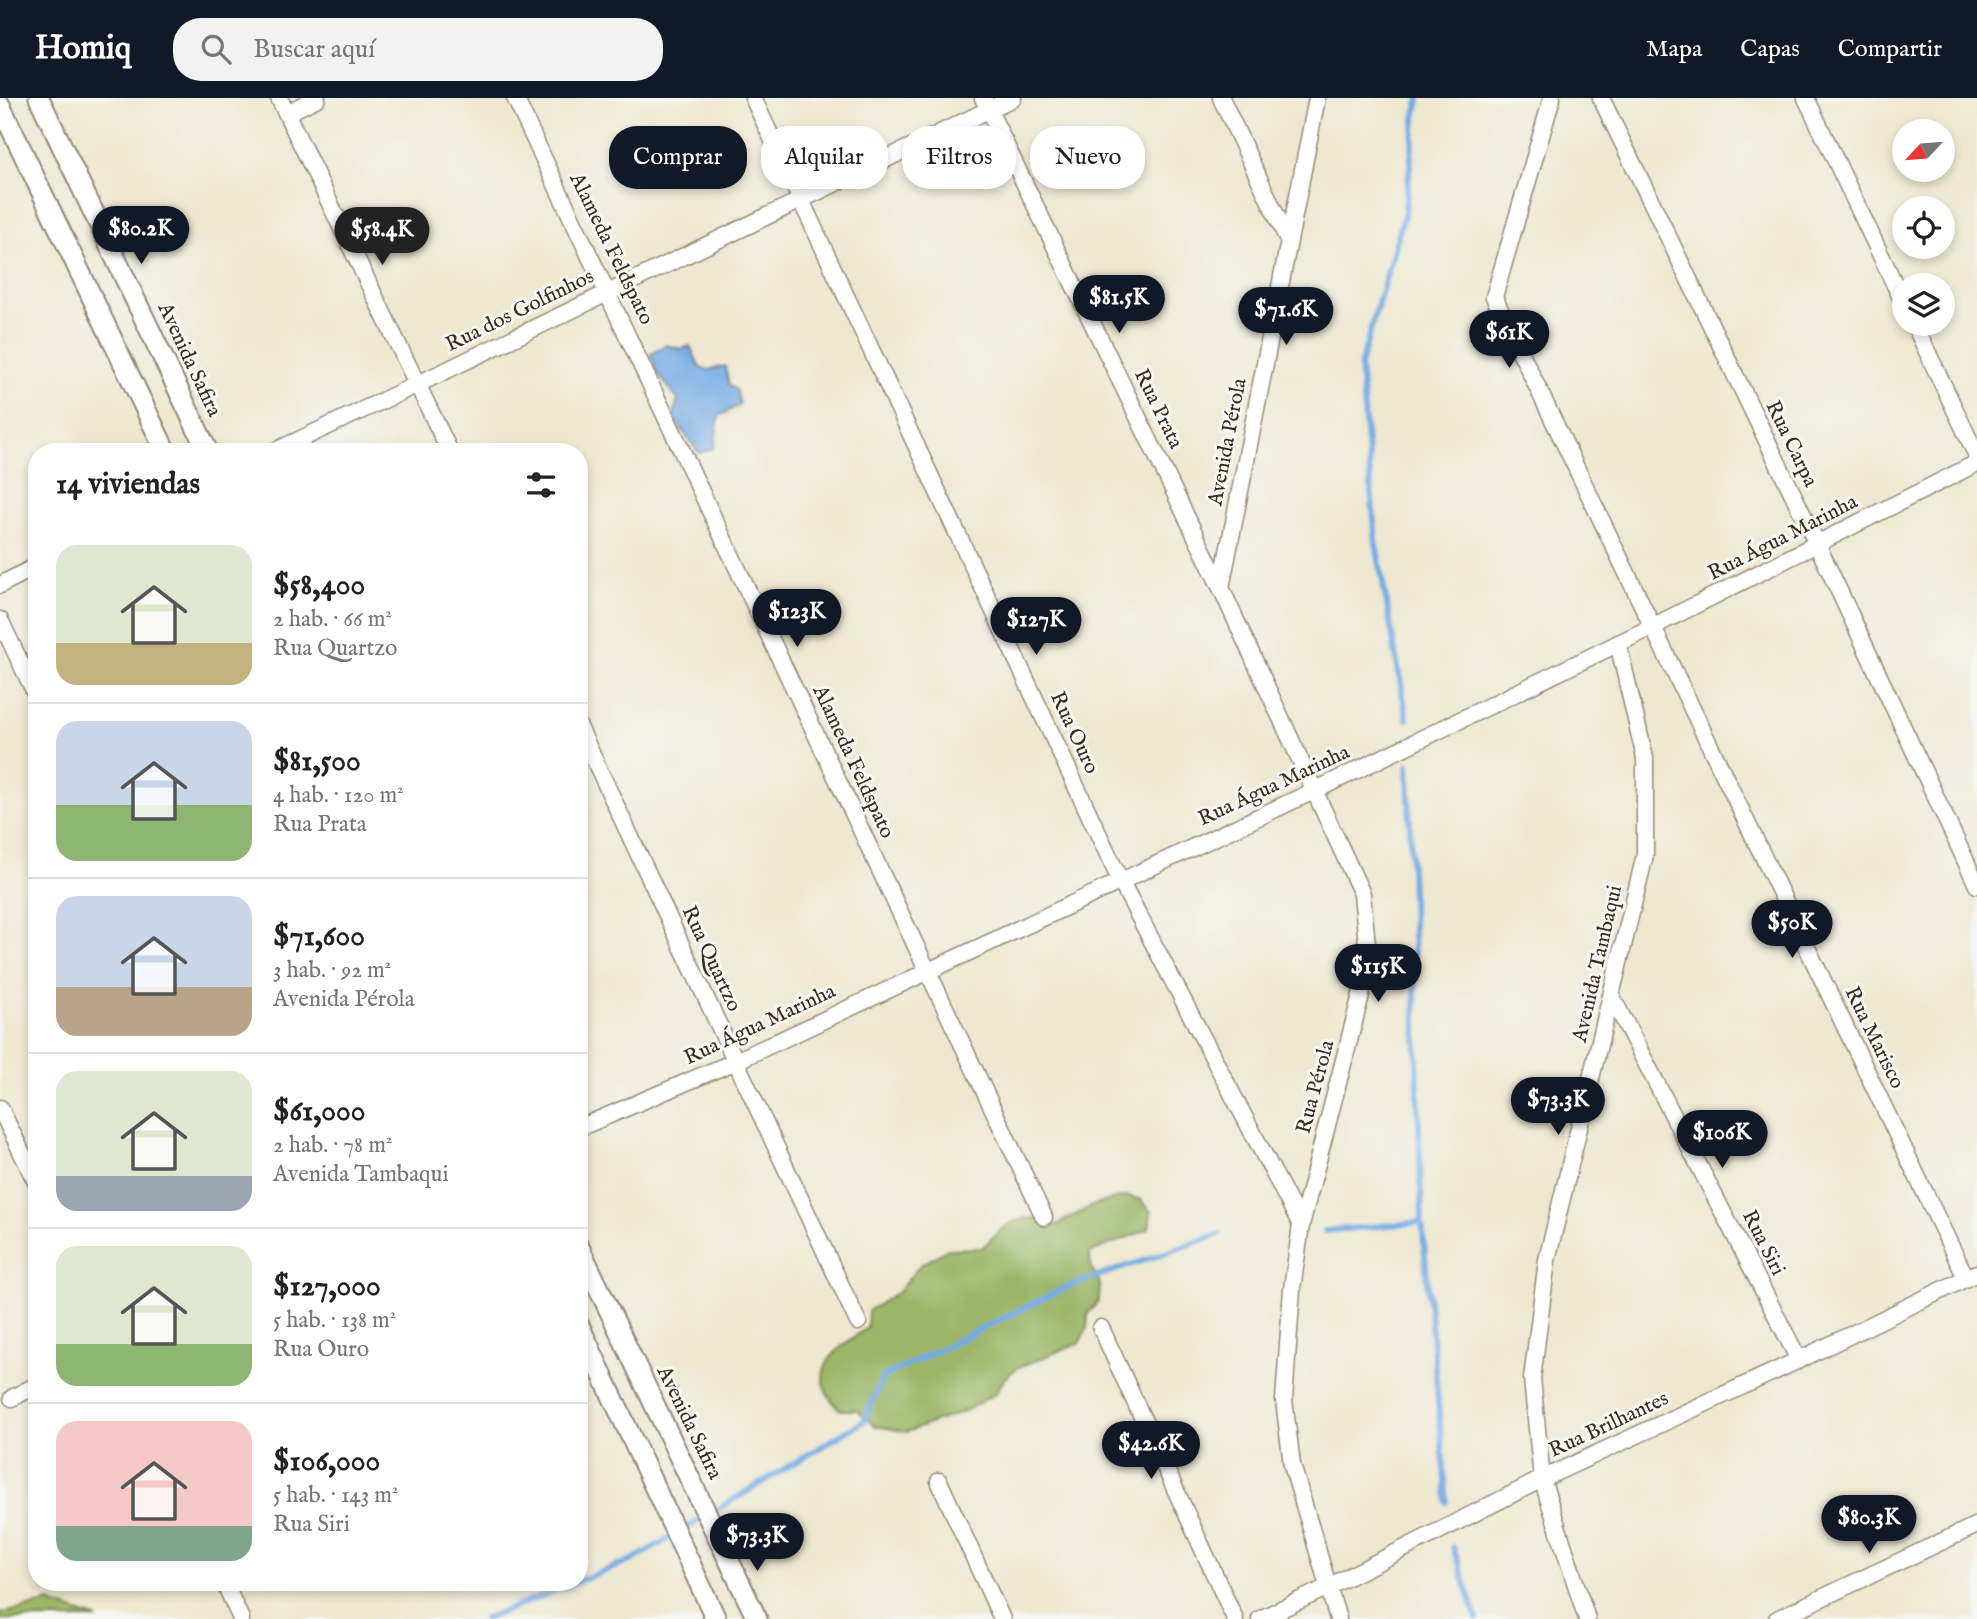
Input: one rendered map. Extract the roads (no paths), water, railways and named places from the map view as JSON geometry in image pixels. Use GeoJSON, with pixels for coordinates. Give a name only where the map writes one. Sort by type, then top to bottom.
{"type":"FeatureCollection","features":[{"type":"Feature","properties":{"kind":"street","name":"Avenida Safira"},"geometry":{"type":"LineString","coordinates":[[39,98],[204,443]]}},
{"type":"Feature","properties":{"kind":"street"},"geometry":{"type":"LineString","coordinates":[[317,98],[283,106],[446,443]]}},
{"type":"Feature","properties":{"kind":"street","name":"Alameda Feldspato"},"geometry":{"type":"LineString","coordinates":[[515,98],[1044,1217]]}},
{"type":"Feature","properties":{"kind":"street","name":"Rua Ouro"},"geometry":{"type":"LineString","coordinates":[[753,98],[1120,880],[1301,1225]]}},
{"type":"Feature","properties":{"kind":"street","name":"Rua dos Golfinhos"},"geometry":{"type":"LineString","coordinates":[[292,443],[802,201],[986,104],[1013,98]]}},
{"type":"Feature","properties":{"kind":"street"},"geometry":{"type":"LineString","coordinates":[[1221,98],[1288,240]]}},
{"type":"Feature","properties":{"kind":"street","name":"Avenida Pérola"},"geometry":{"type":"LineString","coordinates":[[1221,588],[1317,98]]}},
{"type":"Feature","properties":{"kind":"street"},"geometry":{"type":"LineString","coordinates":[[1552,98],[1494,297],[1652,627]]}},
{"type":"Feature","properties":{"kind":"street","name":"Rua Carpa"},"geometry":{"type":"LineString","coordinates":[[1601,98],[1977,885]]}},
{"type":"Feature","properties":{"kind":"street"},"geometry":{"type":"LineString","coordinates":[[1805,98],[1892,279]]}},
{"type":"Feature","properties":{"kind":"street","name":"Rua Prata"},"geometry":{"type":"LineString","coordinates":[[986,104],[1221,588]]}},
{"type":"Feature","properties":{"kind":"street"},"geometry":{"type":"LineString","coordinates":[[0,105],[162,443]]}},
{"type":"Feature","properties":{"kind":"street"},"geometry":{"type":"LineString","coordinates":[[1920,336],[1977,456]]}},
{"type":"Feature","properties":{"kind":"street","name":"Rua Água Marinha"},"geometry":{"type":"LineString","coordinates":[[588,1124],[736,1061],[1316,790],[1652,627],[1977,463]]}},
{"type":"Feature","properties":{"kind":"street"},"geometry":{"type":"LineString","coordinates":[[0,585],[28,571]]}},
{"type":"Feature","properties":{"kind":"street","name":"Rua Pérola"},"geometry":{"type":"LineString","coordinates":[[1221,588],[1362,894],[1369,964],[1301,1225],[1292,1289],[1284,1401],[1292,1465],[1338,1619]]}},
{"type":"Feature","properties":{"kind":"street"},"geometry":{"type":"LineString","coordinates":[[0,620],[28,678]]}},
{"type":"Feature","properties":{"kind":"street","name":"Rua Marisco"},"geometry":{"type":"LineString","coordinates":[[1652,627],[1972,1275]]}},
{"type":"Feature","properties":{"kind":"street","name":"Avenida Tambaqui"},"geometry":{"type":"LineString","coordinates":[[1587,1619],[1542,1479],[1532,1379],[1547,1260],[1645,855],[1646,758],[1618,643]]}},
{"type":"Feature","properties":{"kind":"street","name":"Rua Quartzo"},"geometry":{"type":"LineString","coordinates":[[588,746],[858,1322]]}},
{"type":"Feature","properties":{"kind":"street","name":"Rua Siri"},"geometry":{"type":"LineString","coordinates":[[1612,997],[1799,1360]]}},
{"type":"Feature","properties":{"kind":"street"},"geometry":{"type":"LineString","coordinates":[[0,1108],[28,1166]]}},
{"type":"Feature","properties":{"kind":"street","name":"Avenida Safira"},"geometry":{"type":"LineString","coordinates":[[588,1266],[757,1619]]}},
{"type":"Feature","properties":{"kind":"street","name":"Rua Brilhantes"},"geometry":{"type":"LineString","coordinates":[[1260,1619],[1542,1479],[1799,1360],[1972,1275]]}},
{"type":"Feature","properties":{"kind":"street"},"geometry":{"type":"LineString","coordinates":[[1101,1328],[1235,1619]]}},
{"type":"Feature","properties":{"kind":"street"},"geometry":{"type":"LineString","coordinates":[[588,1344],[716,1619]]}},
{"type":"Feature","properties":{"kind":"street"},"geometry":{"type":"LineString","coordinates":[[12,1398],[28,1390]]}},
{"type":"Feature","properties":{"kind":"street"},"geometry":{"type":"LineString","coordinates":[[939,1481],[1002,1619]]}},
{"type":"Feature","properties":{"kind":"street"},"geometry":{"type":"LineString","coordinates":[[1777,1619],[1977,1525]]}},
{"type":"Feature","properties":{"kind":"street"},"geometry":{"type":"LineString","coordinates":[[228,1591],[242,1619]]}},
{"type":"Feature","properties":{"kind":"water"},"geometry":{"type":"Polygon","coordinates":[[[665,345],[682,349],[690,346],[700,368],[708,370],[725,366],[729,385],[736,390],[740,405],[719,416],[714,448],[699,453],[673,418],[678,400],[656,371],[651,354],[665,345]]]}},
{"type":"Feature","properties":{"kind":"waterway"},"geometry":{"type":"LineString","coordinates":[[1407,719],[1376,543],[1360,366],[1405,212],[1416,111],[1420,98]]}},
{"type":"Feature","properties":{"kind":"waterway"},"geometry":{"type":"LineString","coordinates":[[1408,765],[1422,1222],[1447,1502]]}},
{"type":"Feature","properties":{"kind":"waterway"},"geometry":{"type":"LineString","coordinates":[[1325,1231],[1422,1222]]}},
{"type":"Feature","properties":{"kind":"waterway"},"geometry":{"type":"LineString","coordinates":[[588,1578],[633,1560],[864,1421],[883,1377],[1067,1287],[1220,1234]]}},
{"type":"Feature","properties":{"kind":"waterway"},"geometry":{"type":"LineString","coordinates":[[1453,1547],[1477,1619]]}},
{"type":"Feature","properties":{"kind":"waterway"},"geometry":{"type":"LineString","coordinates":[[485,1619],[555,1591]]}}]}
